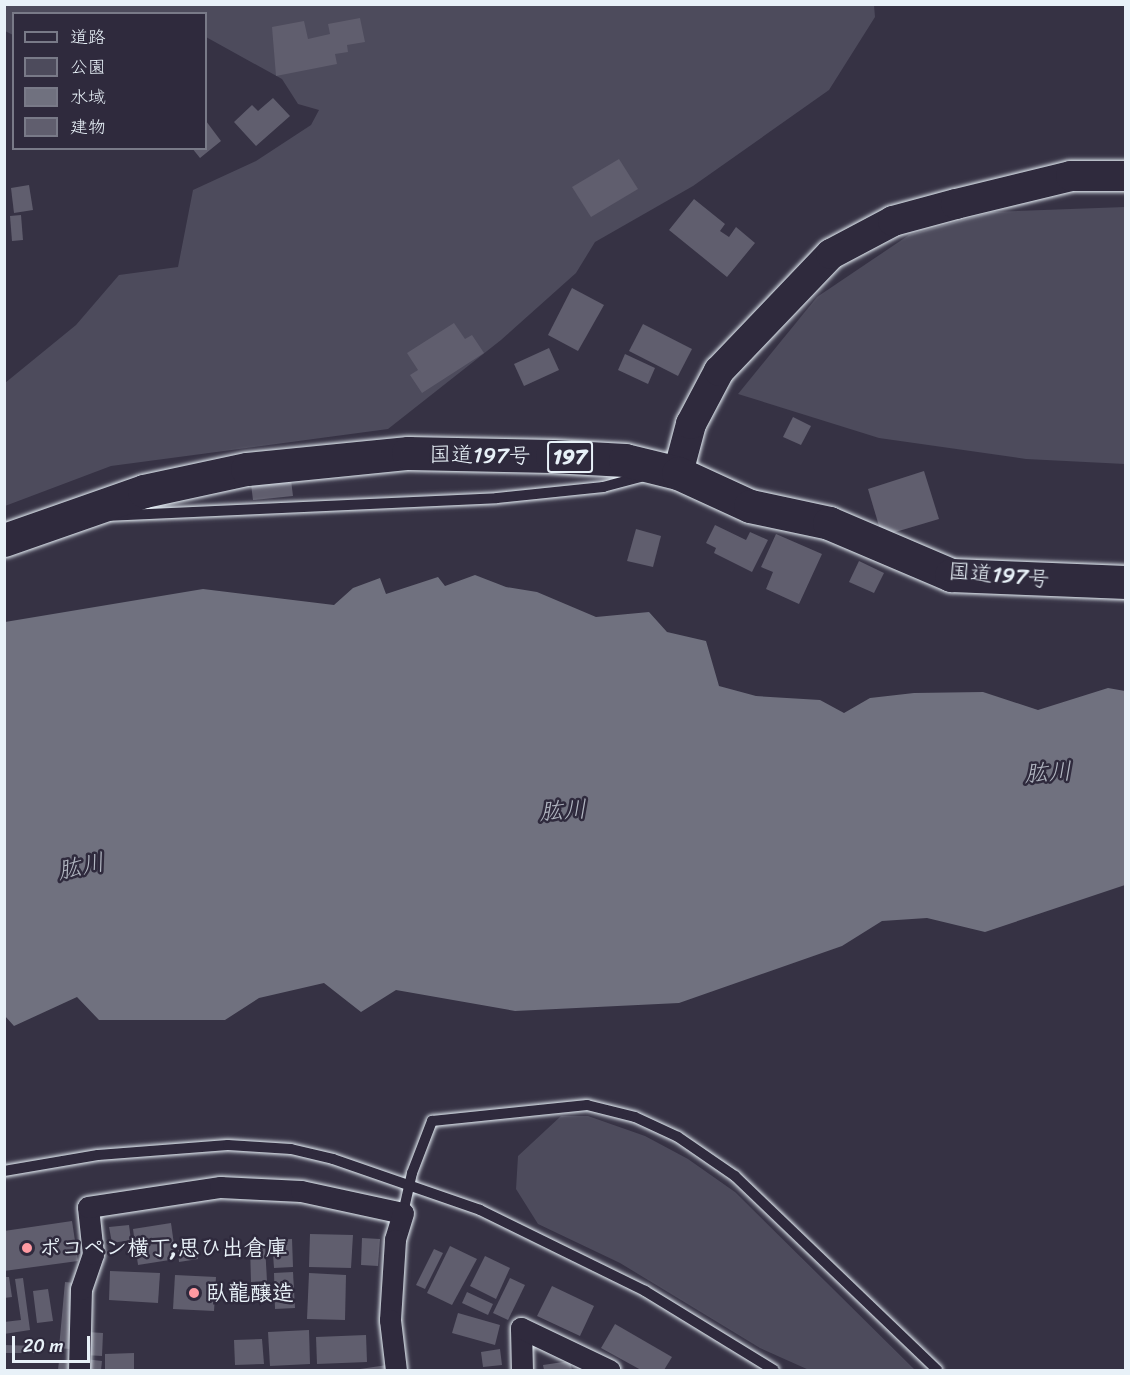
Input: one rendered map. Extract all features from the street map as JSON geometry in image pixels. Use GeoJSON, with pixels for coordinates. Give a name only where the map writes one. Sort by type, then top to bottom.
{"type":"FeatureCollection","features":[{"type":"Feature","properties":{"kind":"highway","name":"国道197号"},"geometry":{"type":"LineString","coordinates":[[4,540],[75,513],[144,491],[247,469],[408,453],[625,460],[670,471],[750,506],[829,523],[951,575],[1125,582]]}},
{"type":"Feature","properties":{"kind":"street"},"geometry":{"type":"LineString","coordinates":[[670,471],[691,424],[719,371],[831,254],[893,220],[1071,176],[1125,176]]}},
{"type":"Feature","properties":{"kind":"street"},"geometry":{"type":"LineString","coordinates":[[79,1371],[81,1289],[93,1254],[88,1207],[220,1187],[300,1191],[404,1213],[394,1240],[390,1320],[396,1371]]}},
{"type":"Feature","properties":{"kind":"street"},"geometry":{"type":"LineString","coordinates":[[522,1371],[521,1328],[609,1371]]}},
{"type":"Feature","properties":{"kind":"lane"},"geometry":{"type":"LineString","coordinates":[[75,513],[129,518],[485,499],[603,487],[670,471]]}},
{"type":"Feature","properties":{"kind":"lane"},"geometry":{"type":"LineString","coordinates":[[404,1213],[409,1185],[432,1121],[588,1104],[635,1117],[678,1137],[735,1176],[937,1371]]}},
{"type":"Feature","properties":{"kind":"lane"},"geometry":{"type":"LineString","coordinates":[[4,1171],[98,1155],[228,1145],[291,1149],[409,1185],[480,1210],[645,1291],[774,1371]]}},
{"type":"Feature","properties":{"kind":"green space"},"geometry":{"type":"Polygon","coordinates":[[[5,5],[874,5],[875,17],[829,90],[693,186],[595,242],[576,273],[501,340],[388,429],[111,466],[5,506],[5,383],[76,325],[119,275],[178,267],[193,190],[256,161],[311,125],[319,110],[298,104],[282,79],[207,38],[207,12],[12,12],[12,34],[5,31],[5,5]]]}},
{"type":"Feature","properties":{"kind":"green space"},"geometry":{"type":"Polygon","coordinates":[[[1125,207],[1125,464],[1026,459],[879,438],[738,394],[817,297],[909,235],[992,212],[1125,207]]]}},
{"type":"Feature","properties":{"kind":"green space"},"geometry":{"type":"Polygon","coordinates":[[[561,1116],[588,1116],[645,1136],[688,1159],[735,1192],[915,1370],[809,1370],[760,1348],[620,1263],[538,1224],[516,1189],[518,1156],[561,1116]]]}},
{"type":"Feature","properties":{"kind":"water","name":"肱川"},"geometry":{"type":"Polygon","coordinates":[[[475,575],[506,587],[537,592],[596,617],[649,612],[667,632],[706,641],[719,686],[756,696],[820,700],[844,713],[870,698],[914,693],[983,692],[1038,710],[1108,688],[1125,691],[1125,885],[985,932],[927,918],[882,921],[842,946],[679,1003],[515,1011],[396,990],[361,1012],[324,983],[259,998],[225,1020],[99,1020],[77,997],[14,1026],[5,1016],[5,622],[203,589],[334,605],[353,588],[380,578],[386,594],[438,577],[445,586],[475,575]]]}},
{"type":"Feature","properties":{"kind":"building"},"geometry":{"type":"Polygon","coordinates":[[[360,18],[365,42],[347,45],[348,52],[335,54],[337,64],[276,76],[272,27],[304,21],[308,39],[330,34],[328,24],[360,18]]]}},
{"type":"Feature","properties":{"kind":"building"},"geometry":{"type":"Polygon","coordinates":[[[273,98],[290,116],[256,146],[234,122],[252,105],[258,111],[273,98]]]}},
{"type":"Feature","properties":{"kind":"building"},"geometry":{"type":"Polygon","coordinates":[[[207,122],[221,141],[200,158],[194,150],[207,150],[207,122]]]}},
{"type":"Feature","properties":{"kind":"building"},"geometry":{"type":"Polygon","coordinates":[[[619,159],[638,189],[591,217],[572,187],[619,159]]]}},
{"type":"Feature","properties":{"kind":"building"},"geometry":{"type":"Polygon","coordinates":[[[29,185],[33,210],[14,213],[11,188],[29,185]]]}},
{"type":"Feature","properties":{"kind":"building"},"geometry":{"type":"Polygon","coordinates":[[[694,199],[725,224],[720,231],[729,237],[736,227],[755,243],[727,277],[669,230],[694,199]]]}},
{"type":"Feature","properties":{"kind":"building"},"geometry":{"type":"Polygon","coordinates":[[[21,215],[23,240],[12,241],[10,216],[21,215]]]}},
{"type":"Feature","properties":{"kind":"building"},"geometry":{"type":"Polygon","coordinates":[[[572,288],[604,305],[578,351],[548,335],[572,288]]]}},
{"type":"Feature","properties":{"kind":"building"},"geometry":{"type":"Polygon","coordinates":[[[454,323],[465,339],[472,335],[484,353],[422,393],[410,375],[418,370],[407,353],[454,323]]]}},
{"type":"Feature","properties":{"kind":"building"},"geometry":{"type":"Polygon","coordinates":[[[643,324],[692,349],[678,376],[629,351],[643,324]]]}},
{"type":"Feature","properties":{"kind":"building"},"geometry":{"type":"Polygon","coordinates":[[[549,348],[559,370],[524,386],[514,364],[549,348]]]}},
{"type":"Feature","properties":{"kind":"building"},"geometry":{"type":"Polygon","coordinates":[[[625,354],[655,368],[648,384],[618,370],[625,354]]]}},
{"type":"Feature","properties":{"kind":"building"},"geometry":{"type":"Polygon","coordinates":[[[793,417],[811,426],[801,445],[783,437],[793,417]]]}},
{"type":"Feature","properties":{"kind":"building"},"geometry":{"type":"Polygon","coordinates":[[[924,471],[939,519],[882,536],[868,489],[924,471]]]}},
{"type":"Feature","properties":{"kind":"building"},"geometry":{"type":"Polygon","coordinates":[[[291,480],[293,496],[253,500],[251,484],[291,480]]]}},
{"type":"Feature","properties":{"kind":"building"},"geometry":{"type":"Polygon","coordinates":[[[715,525],[746,540],[750,532],[768,540],[752,572],[714,553],[716,548],[706,543],[715,525]]]}},
{"type":"Feature","properties":{"kind":"building"},"geometry":{"type":"Polygon","coordinates":[[[636,529],[661,536],[653,567],[627,561],[636,529]]]}},
{"type":"Feature","properties":{"kind":"building"},"geometry":{"type":"Polygon","coordinates":[[[776,534],[822,554],[799,604],[766,589],[773,572],[761,567],[776,534]]]}},
{"type":"Feature","properties":{"kind":"building"},"geometry":{"type":"Polygon","coordinates":[[[859,561],[884,573],[874,593],[849,582],[859,561]]]}},
{"type":"Feature","properties":{"kind":"building"},"geometry":{"type":"Polygon","coordinates":[[[72,1221],[78,1261],[4,1271],[4,1231],[72,1221]]]}},
{"type":"Feature","properties":{"kind":"building"},"geometry":{"type":"Polygon","coordinates":[[[171,1223],[176,1259],[138,1265],[133,1229],[171,1223]]]}},
{"type":"Feature","properties":{"kind":"building"},"geometry":{"type":"Polygon","coordinates":[[[129,1225],[131,1240],[112,1243],[109,1227],[129,1225]]]}},
{"type":"Feature","properties":{"kind":"building"},"geometry":{"type":"Polygon","coordinates":[[[310,1234],[353,1235],[351,1268],[309,1267],[310,1234]]]}},
{"type":"Feature","properties":{"kind":"building"},"geometry":{"type":"Polygon","coordinates":[[[362,1238],[380,1239],[378,1266],[361,1265],[362,1238]]]}},
{"type":"Feature","properties":{"kind":"building"},"geometry":{"type":"Polygon","coordinates":[[[292,1239],[293,1267],[274,1268],[272,1240],[292,1239]]]}},
{"type":"Feature","properties":{"kind":"building"},"geometry":{"type":"Polygon","coordinates":[[[250,1246],[265,1246],[267,1281],[251,1282],[250,1246]]]}},
{"type":"Feature","properties":{"kind":"building"},"geometry":{"type":"Polygon","coordinates":[[[450,1246],[477,1259],[452,1305],[427,1293],[450,1246]]]}},
{"type":"Feature","properties":{"kind":"building"},"geometry":{"type":"Polygon","coordinates":[[[196,1247],[198,1259],[179,1262],[178,1250],[196,1247]]]}},
{"type":"Feature","properties":{"kind":"building"},"geometry":{"type":"Polygon","coordinates":[[[434,1249],[443,1253],[425,1289],[416,1285],[434,1249]]]}},
{"type":"Feature","properties":{"kind":"building"},"geometry":{"type":"Polygon","coordinates":[[[485,1256],[510,1268],[496,1299],[470,1286],[485,1256]]]}},
{"type":"Feature","properties":{"kind":"building"},"geometry":{"type":"Polygon","coordinates":[[[110,1271],[160,1273],[158,1303],[109,1300],[110,1271]]]}},
{"type":"Feature","properties":{"kind":"building"},"geometry":{"type":"Polygon","coordinates":[[[293,1272],[295,1308],[275,1309],[274,1273],[293,1272]]]}},
{"type":"Feature","properties":{"kind":"building"},"geometry":{"type":"Polygon","coordinates":[[[309,1273],[346,1275],[345,1320],[307,1319],[309,1273]]]}},
{"type":"Feature","properties":{"kind":"building","name":"臥龍醸造"},"geometry":{"type":"Polygon","coordinates":[[[175,1275],[216,1277],[214,1311],[173,1309],[175,1275]]]}},
{"type":"Feature","properties":{"kind":"building"},"geometry":{"type":"Polygon","coordinates":[[[4,1277],[9,1277],[12,1297],[4,1298],[4,1277]]]}},
{"type":"Feature","properties":{"kind":"building"},"geometry":{"type":"Polygon","coordinates":[[[23,1278],[30,1330],[4,1334],[4,1322],[21,1320],[15,1279],[23,1278]]]}},
{"type":"Feature","properties":{"kind":"building"},"geometry":{"type":"Polygon","coordinates":[[[510,1278],[525,1285],[508,1320],[493,1313],[510,1278]]]}},
{"type":"Feature","properties":{"kind":"building"},"geometry":{"type":"Polygon","coordinates":[[[65,1282],[75,1283],[70,1349],[59,1348],[65,1282]]]}},
{"type":"Feature","properties":{"kind":"building"},"geometry":{"type":"Polygon","coordinates":[[[552,1286],[594,1306],[580,1336],[537,1316],[552,1286]]]}},
{"type":"Feature","properties":{"kind":"building"},"geometry":{"type":"Polygon","coordinates":[[[48,1289],[53,1321],[37,1323],[33,1291],[48,1289]]]}},
{"type":"Feature","properties":{"kind":"building"},"geometry":{"type":"Polygon","coordinates":[[[467,1292],[493,1304],[488,1315],[462,1303],[467,1292]]]}},
{"type":"Feature","properties":{"kind":"building"},"geometry":{"type":"Polygon","coordinates":[[[458,1313],[500,1325],[495,1345],[452,1333],[458,1313]]]}},
{"type":"Feature","properties":{"kind":"building"},"geometry":{"type":"Polygon","coordinates":[[[615,1324],[672,1357],[664,1370],[641,1370],[601,1348],[615,1324]]]}},
{"type":"Feature","properties":{"kind":"building"},"geometry":{"type":"Polygon","coordinates":[[[309,1330],[310,1364],[270,1366],[268,1332],[309,1330]]]}},
{"type":"Feature","properties":{"kind":"building"},"geometry":{"type":"Polygon","coordinates":[[[87,1332],[103,1333],[102,1356],[85,1355],[87,1332]]]}},
{"type":"Feature","properties":{"kind":"building"},"geometry":{"type":"Polygon","coordinates":[[[366,1335],[367,1362],[317,1364],[316,1337],[366,1335]]]}},
{"type":"Feature","properties":{"kind":"building"},"geometry":{"type":"Polygon","coordinates":[[[262,1339],[264,1364],[235,1365],[234,1340],[262,1339]]]}},
{"type":"Feature","properties":{"kind":"building"},"geometry":{"type":"Polygon","coordinates":[[[4,1345],[37,1346],[37,1353],[4,1353],[4,1345]]]}},
{"type":"Feature","properties":{"kind":"building"},"geometry":{"type":"Polygon","coordinates":[[[500,1349],[502,1365],[483,1367],[481,1352],[500,1349]]]}},
{"type":"Feature","properties":{"kind":"building"},"geometry":{"type":"Polygon","coordinates":[[[134,1353],[134,1370],[105,1370],[105,1354],[134,1353]]]}},
{"type":"Feature","properties":{"kind":"building"},"geometry":{"type":"Polygon","coordinates":[[[85,1359],[102,1361],[101,1370],[85,1370],[85,1359]]]}},
{"type":"Feature","properties":{"kind":"building"},"geometry":{"type":"Polygon","coordinates":[[[59,1361],[68,1361],[68,1370],[58,1370],[59,1361]]]}},
{"type":"Feature","properties":{"kind":"building"},"geometry":{"type":"Polygon","coordinates":[[[570,1361],[572,1370],[544,1370],[543,1365],[570,1361]]]}},
{"type":"Feature","properties":{"kind":"building"},"geometry":{"type":"Polygon","coordinates":[[[387,1365],[387,1370],[360,1370],[360,1369],[387,1365]]]}},
{"type":"Feature","properties":{"kind":"place","name":"ポコペン横丁;思ひ出倉庫"},"geometry":{"type":"Point","coordinates":[27,1248]}},
{"type":"Feature","properties":{"kind":"place","name":"臥龍醸造"},"geometry":{"type":"Point","coordinates":[194,1293]}}]}
